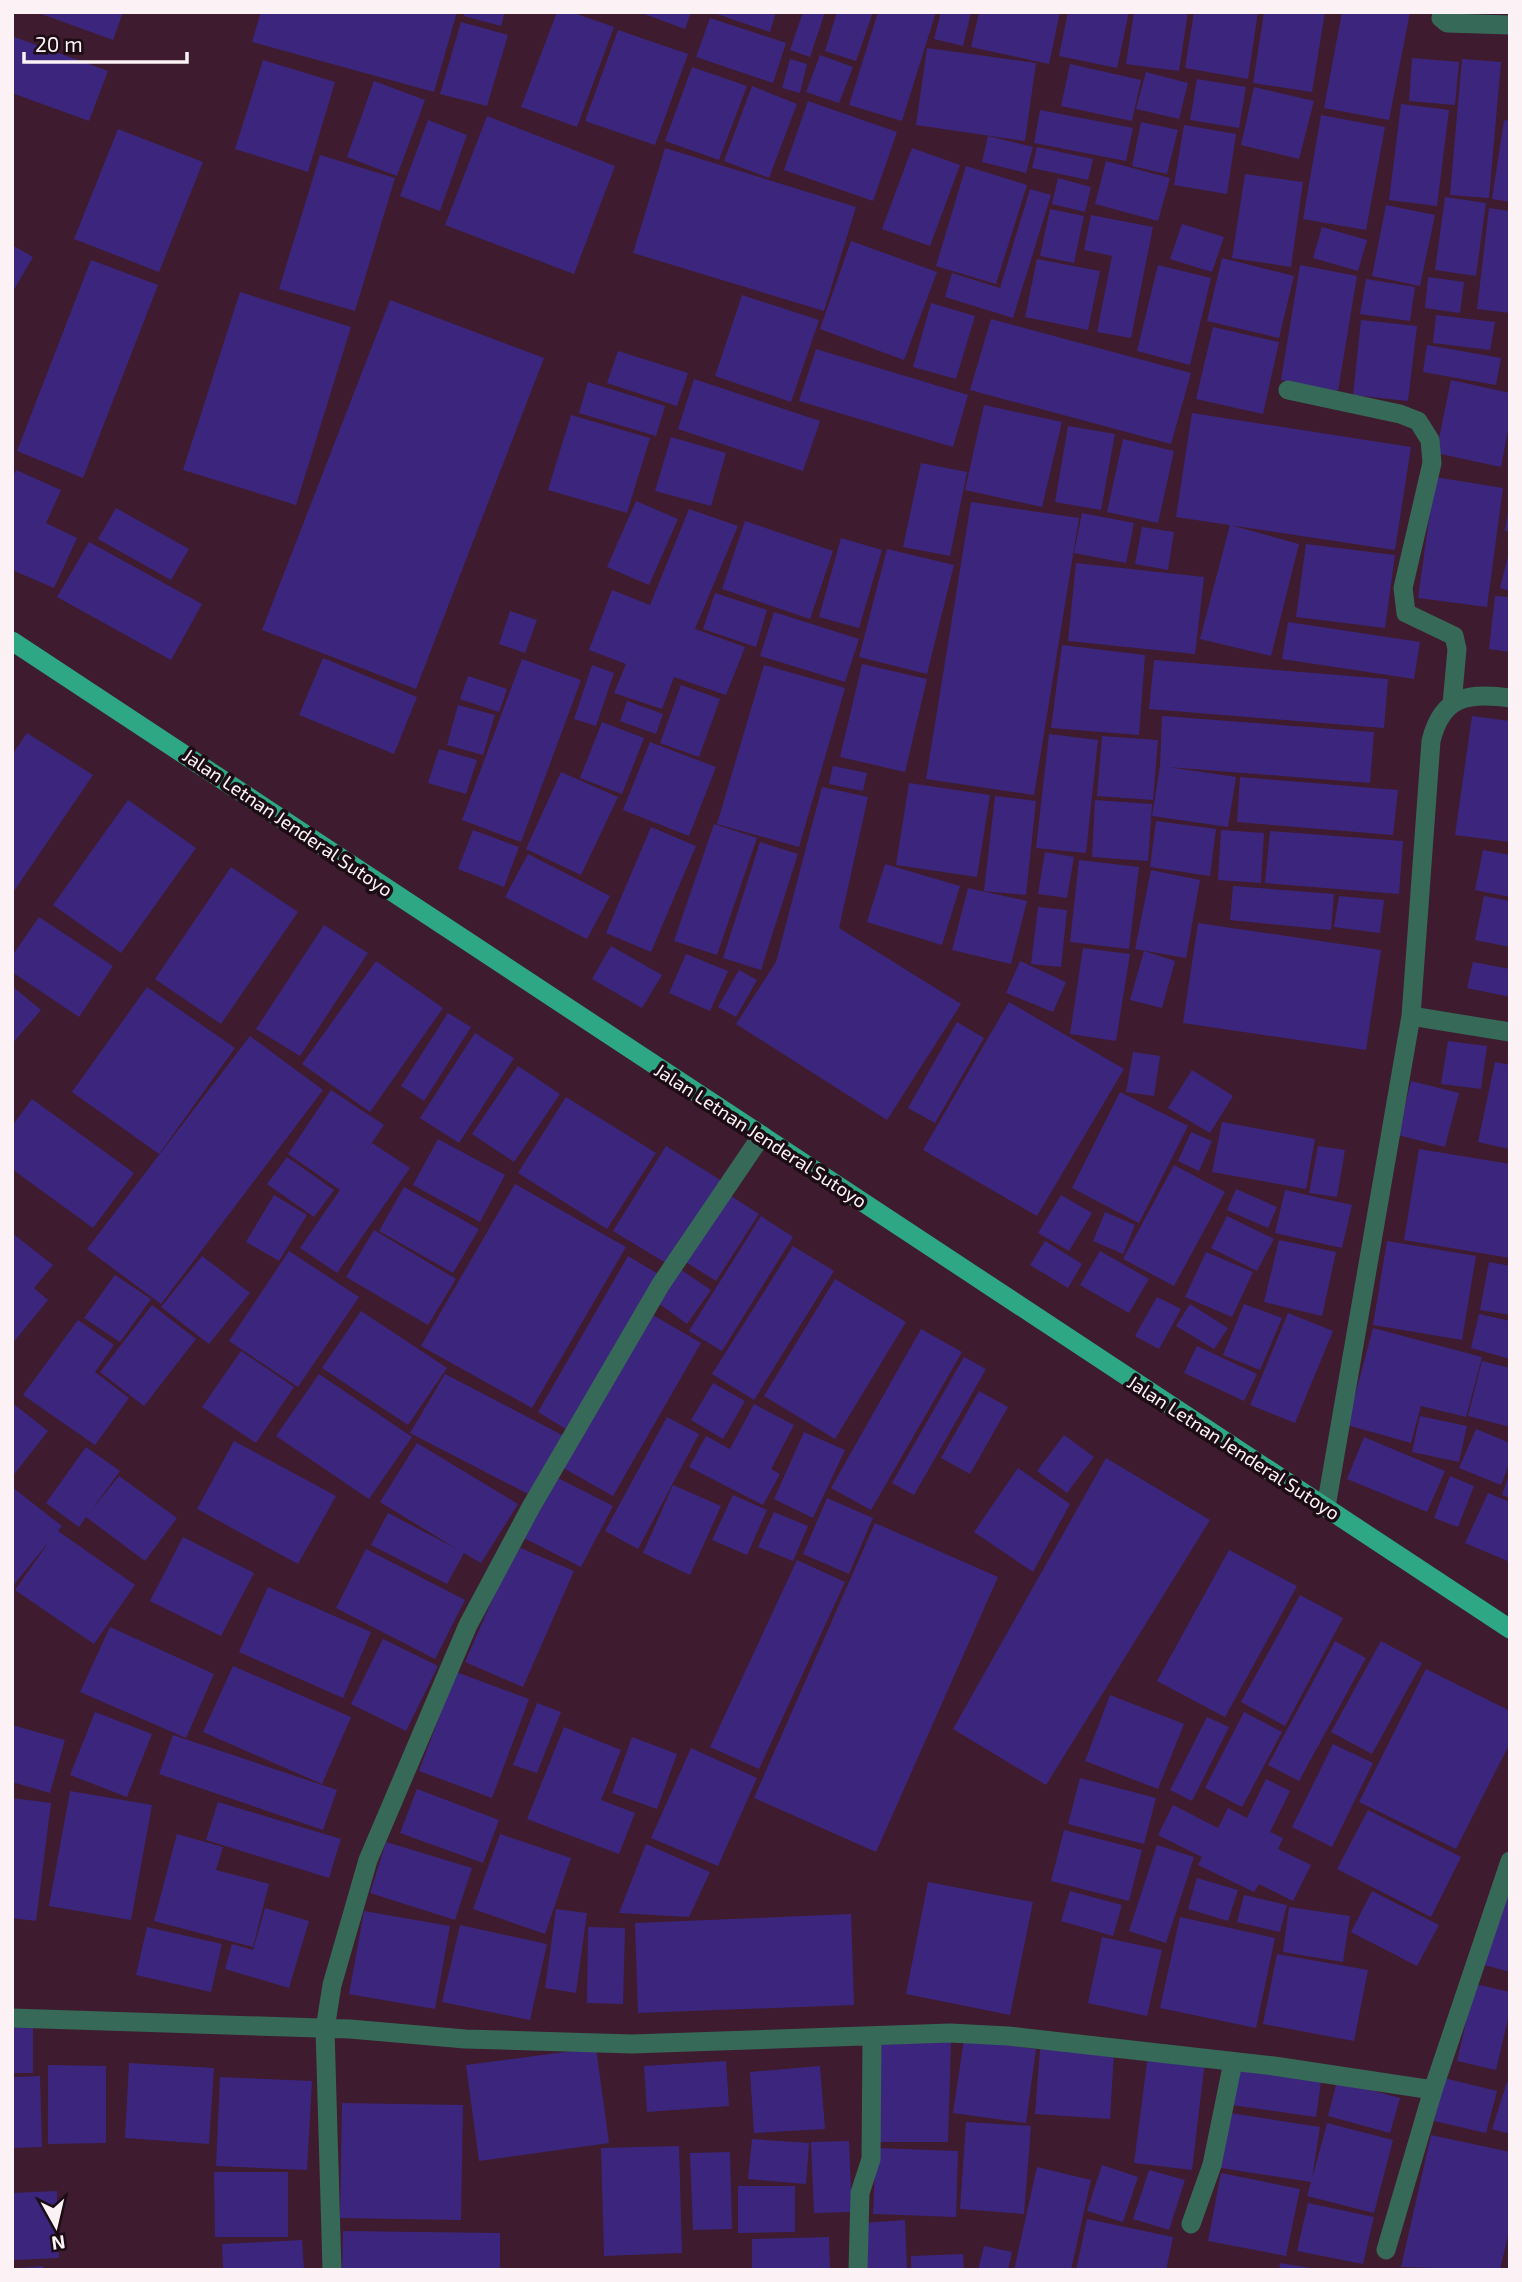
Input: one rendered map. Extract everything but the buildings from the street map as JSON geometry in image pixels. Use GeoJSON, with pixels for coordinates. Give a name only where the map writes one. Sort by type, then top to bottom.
{"type":"FeatureCollection","features":[{"type":"Feature","properties":{"kind":"main road","name":"Jalan Letnan Jenderal Sutoyo"},"geometry":{"type":"LineString","coordinates":[[12,641],[1510,1629]]}},
{"type":"Feature","properties":{"kind":"street"},"geometry":{"type":"LineString","coordinates":[[1442,12],[1441,18],[1447,23],[1510,24]]}},
{"type":"Feature","properties":{"kind":"street"},"geometry":{"type":"LineString","coordinates":[[1288,390],[1400,414],[1418,421],[1430,440],[1432,463],[1403,588],[1406,613],[1454,636],[1457,649],[1452,704]]}},
{"type":"Feature","properties":{"kind":"street"},"geometry":{"type":"LineString","coordinates":[[1326,1507],[1411,1016],[1431,741],[1436,723],[1452,704],[1482,694],[1510,698]]}},
{"type":"Feature","properties":{"kind":"street"},"geometry":{"type":"LineString","coordinates":[[1411,1016],[1510,1032]]}},
{"type":"Feature","properties":{"kind":"street"},"geometry":{"type":"LineString","coordinates":[[332,2270],[325,2029],[332,1985],[368,1860],[467,1625],[622,1347],[661,1283],[762,1135]]}},
{"type":"Feature","properties":{"kind":"street"},"geometry":{"type":"LineString","coordinates":[[1386,2250],[1433,2091],[1510,1861]]}},
{"type":"Feature","properties":{"kind":"street"},"geometry":{"type":"LineString","coordinates":[[12,2018],[325,2029],[465,2039],[632,2043],[950,2033],[1008,2036],[1233,2062],[1433,2091]]}},
{"type":"Feature","properties":{"kind":"street"},"geometry":{"type":"LineString","coordinates":[[858,2270],[860,2193],[871,2159],[872,2036]]}},
{"type":"Feature","properties":{"kind":"street"},"geometry":{"type":"LineString","coordinates":[[1191,2224],[1212,2165],[1233,2062]]}}]}
